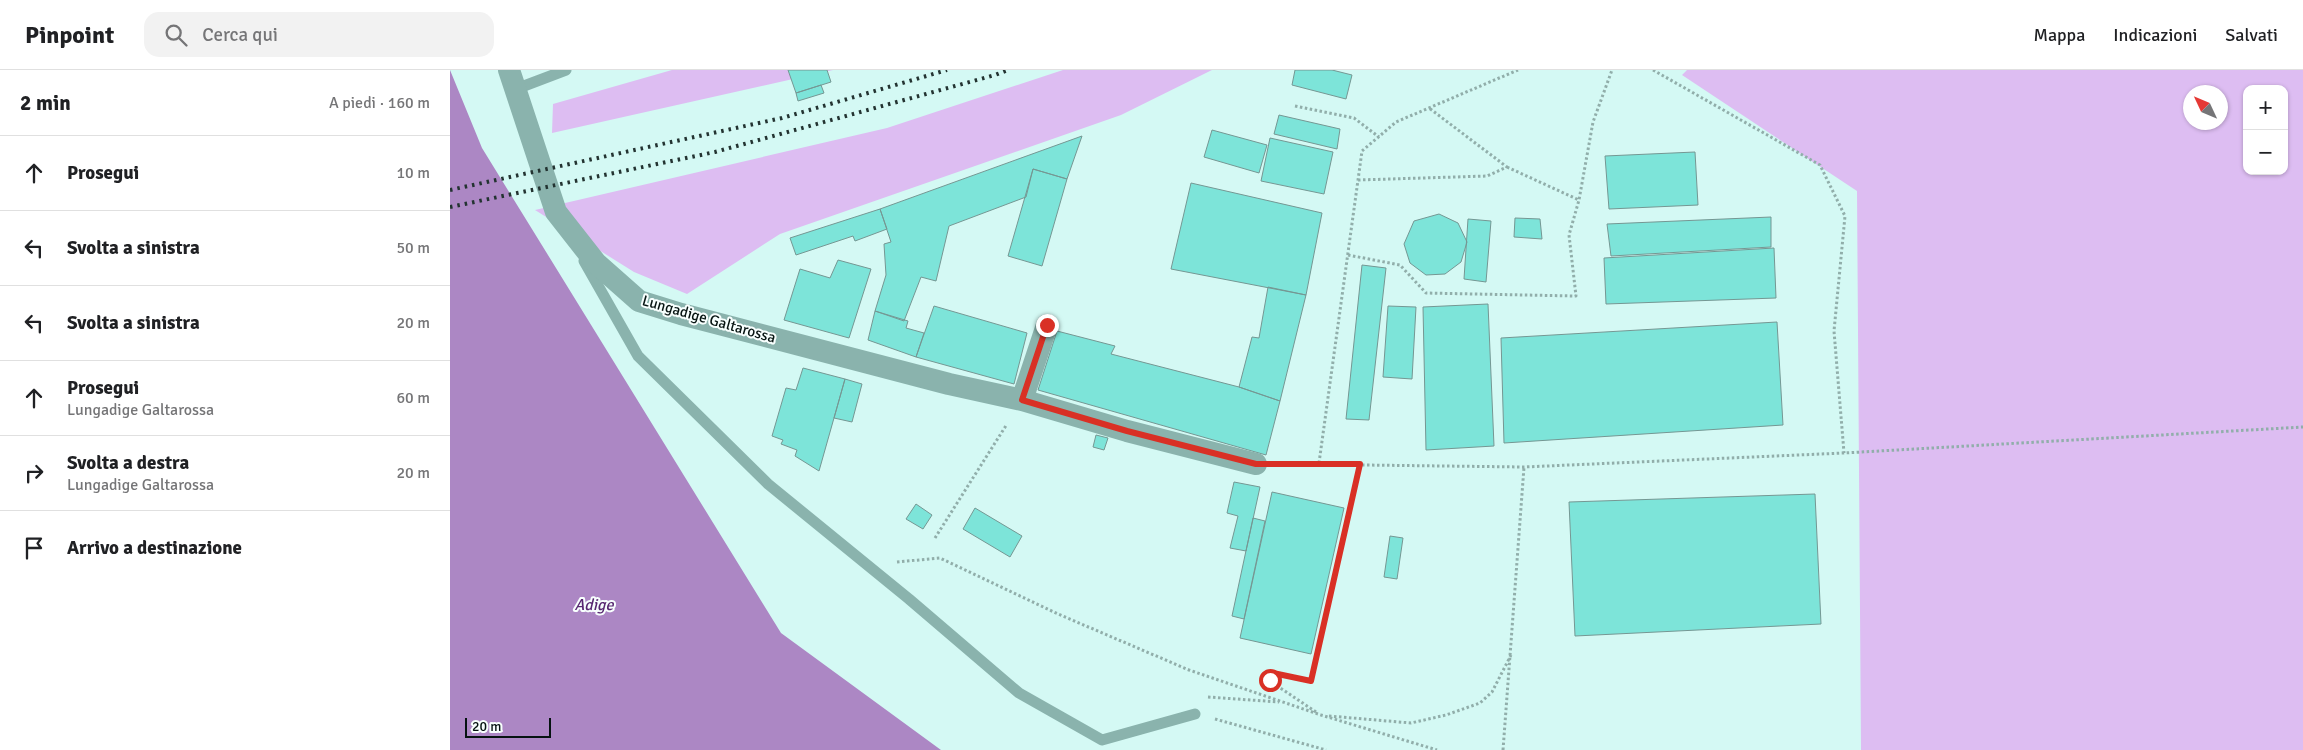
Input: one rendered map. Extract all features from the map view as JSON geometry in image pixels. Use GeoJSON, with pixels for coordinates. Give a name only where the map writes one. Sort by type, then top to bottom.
{"type":"FeatureCollection","features":[{"type":"Feature","properties":{"kind":"street","name":"Lungadige Galtarossa"},"geometry":{"type":"LineString","coordinates":[[512,80],[556,212],[596,263],[639,301],[680,314],[940,382],[1022,400],[1127,431],[1256,464]]}},
{"type":"Feature","properties":{"kind":"street"},"geometry":{"type":"LineString","coordinates":[[1022,400],[1047,325]]}},
{"type":"Feature","properties":{"kind":"lane","name":"Lungadige Galtarossa"},"geometry":{"type":"LineString","coordinates":[[512,80],[566,70]]}},
{"type":"Feature","properties":{"kind":"lane"},"geometry":{"type":"LineString","coordinates":[[556,212],[638,356],[768,484],[1019,693],[1102,740],[1195,714]]}},
{"type":"Feature","properties":{"kind":"path"},"geometry":{"type":"LineString","coordinates":[[1319,463],[1362,151],[1396,122],[1518,70]]}},
{"type":"Feature","properties":{"kind":"path"},"geometry":{"type":"LineString","coordinates":[[1348,255],[1400,265],[1426,293],[1576,296],[1569,235],[1579,200],[1593,122],[1612,70]]}},
{"type":"Feature","properties":{"kind":"path"},"geometry":{"type":"LineString","coordinates":[[1653,70],[1820,166],[1845,216],[1834,331],[1844,454]]}},
{"type":"Feature","properties":{"kind":"path"},"geometry":{"type":"LineString","coordinates":[[1295,106],[1354,118],[1379,137]]}},
{"type":"Feature","properties":{"kind":"path"},"geometry":{"type":"LineString","coordinates":[[1429,108],[1507,167],[1579,200]]}},
{"type":"Feature","properties":{"kind":"path"},"geometry":{"type":"LineString","coordinates":[[1358,180],[1487,176],[1507,167]]}},
{"type":"Feature","properties":{"kind":"path"},"geometry":{"type":"LineString","coordinates":[[935,538],[1022,400]]}},
{"type":"Feature","properties":{"kind":"path"},"geometry":{"type":"LineString","coordinates":[[1256,464],[1319,463],[1524,467],[1844,454],[2303,427]]}},
{"type":"Feature","properties":{"kind":"path"},"geometry":{"type":"LineString","coordinates":[[1360,464],[1311,681],[1273,673],[1270,680],[1321,715],[1411,723],[1446,715],[1480,703],[1492,692],[1511,655]]}},
{"type":"Feature","properties":{"kind":"path"},"geometry":{"type":"LineString","coordinates":[[1503,750],[1524,467]]}},
{"type":"Feature","properties":{"kind":"path"},"geometry":{"type":"LineString","coordinates":[[867,565],[940,558],[1058,614],[1189,670],[1321,715],[1437,750]]}},
{"type":"Feature","properties":{"kind":"path"},"geometry":{"type":"LineString","coordinates":[[1201,697],[1285,703]]}},
{"type":"Feature","properties":{"kind":"path"},"geometry":{"type":"LineString","coordinates":[[1195,714],[1326,750]]}},
{"type":"Feature","properties":{"kind":"shaded area"},"geometry":{"type":"Polygon","coordinates":[[[672,70],[833,70],[552,133],[553,104],[672,70]]]}},
{"type":"Feature","properties":{"kind":"shaded area"},"geometry":{"type":"Polygon","coordinates":[[[1063,70],[1212,70],[1121,115],[780,234],[687,294],[634,272],[535,210],[887,128],[1063,70]]]}},
{"type":"Feature","properties":{"kind":"shaded area"},"geometry":{"type":"Polygon","coordinates":[[[1687,70],[2303,70],[2303,750],[1861,750],[1857,191],[1682,75],[1687,70]]]}},
{"type":"Feature","properties":{"kind":"water","name":"Adige"},"geometry":{"type":"Polygon","coordinates":[[[450,70],[482,148],[781,633],[941,750],[450,750],[450,70]]]}},
{"type":"Feature","properties":{"kind":"building"},"geometry":{"type":"Polygon","coordinates":[[[788,70],[827,70],[831,82],[796,93],[788,70]]]}},
{"type":"Feature","properties":{"kind":"building"},"geometry":{"type":"Polygon","coordinates":[[[1295,70],[1332,70],[1352,75],[1346,99],[1292,85],[1295,70]]]}},
{"type":"Feature","properties":{"kind":"building"},"geometry":{"type":"Polygon","coordinates":[[[821,85],[824,93],[798,101],[796,93],[821,85]]]}},
{"type":"Feature","properties":{"kind":"building"},"geometry":{"type":"Polygon","coordinates":[[[1279,115],[1340,129],[1337,149],[1274,134],[1279,115]]]}},
{"type":"Feature","properties":{"kind":"building"},"geometry":{"type":"Polygon","coordinates":[[[1212,130],[1267,145],[1259,173],[1204,157],[1212,130]]]}},
{"type":"Feature","properties":{"kind":"building"},"geometry":{"type":"Polygon","coordinates":[[[1082,136],[1067,179],[1033,169],[1026,197],[949,226],[936,281],[921,277],[904,321],[875,311],[886,275],[884,244],[891,242],[880,209],[1082,136]]]}},
{"type":"Feature","properties":{"kind":"building"},"geometry":{"type":"Polygon","coordinates":[[[1270,138],[1333,152],[1324,194],[1261,181],[1270,138]]]}},
{"type":"Feature","properties":{"kind":"building"},"geometry":{"type":"Polygon","coordinates":[[[1695,152],[1698,205],[1609,209],[1605,156],[1695,152]]]}},
{"type":"Feature","properties":{"kind":"building"},"geometry":{"type":"Polygon","coordinates":[[[1033,169],[1067,179],[1042,266],[1008,256],[1033,169]]]}},
{"type":"Feature","properties":{"kind":"building"},"geometry":{"type":"Polygon","coordinates":[[[1191,183],[1322,213],[1306,295],[1171,269],[1191,183]]]}},
{"type":"Feature","properties":{"kind":"building"},"geometry":{"type":"Polygon","coordinates":[[[880,209],[887,229],[855,241],[853,236],[796,255],[790,238],[880,209]]]}},
{"type":"Feature","properties":{"kind":"building"},"geometry":{"type":"Polygon","coordinates":[[[1439,214],[1458,223],[1467,242],[1461,262],[1445,274],[1426,275],[1410,263],[1404,244],[1414,221],[1439,214]]]}},
{"type":"Feature","properties":{"kind":"building"},"geometry":{"type":"Polygon","coordinates":[[[1771,217],[1771,247],[1611,256],[1607,224],[1771,217]]]}},
{"type":"Feature","properties":{"kind":"building"},"geometry":{"type":"Polygon","coordinates":[[[1515,218],[1540,219],[1542,239],[1514,237],[1515,218]]]}},
{"type":"Feature","properties":{"kind":"building"},"geometry":{"type":"Polygon","coordinates":[[[1468,219],[1491,221],[1486,282],[1464,279],[1468,219]]]}},
{"type":"Feature","properties":{"kind":"building"},"geometry":{"type":"Polygon","coordinates":[[[1774,248],[1776,298],[1606,304],[1604,258],[1774,248]]]}},
{"type":"Feature","properties":{"kind":"building"},"geometry":{"type":"Polygon","coordinates":[[[838,260],[871,269],[849,338],[784,320],[800,269],[830,278],[838,260]]]}},
{"type":"Feature","properties":{"kind":"building"},"geometry":{"type":"Polygon","coordinates":[[[1362,265],[1386,268],[1369,420],[1346,419],[1362,265]]]}},
{"type":"Feature","properties":{"kind":"building"},"geometry":{"type":"Polygon","coordinates":[[[1268,287],[1306,295],[1280,401],[1239,387],[1252,337],[1259,338],[1268,287]]]}},
{"type":"Feature","properties":{"kind":"building"},"geometry":{"type":"Polygon","coordinates":[[[1488,304],[1494,446],[1426,450],[1423,307],[1488,304]]]}},
{"type":"Feature","properties":{"kind":"building"},"geometry":{"type":"Polygon","coordinates":[[[934,306],[1027,333],[1014,384],[916,357],[934,306]]]}},
{"type":"Feature","properties":{"kind":"building"},"geometry":{"type":"Polygon","coordinates":[[[1388,306],[1416,307],[1412,379],[1383,377],[1388,306]]]}},
{"type":"Feature","properties":{"kind":"building"},"geometry":{"type":"Polygon","coordinates":[[[875,311],[908,321],[906,328],[924,333],[916,357],[868,340],[875,311]]]}},
{"type":"Feature","properties":{"kind":"building"},"geometry":{"type":"Polygon","coordinates":[[[1777,322],[1783,425],[1504,443],[1501,338],[1777,322]]]}},
{"type":"Feature","properties":{"kind":"building"},"geometry":{"type":"Polygon","coordinates":[[[1057,331],[1115,346],[1111,354],[1239,387],[1280,401],[1266,455],[1038,390],[1057,331]]]}},
{"type":"Feature","properties":{"kind":"building"},"geometry":{"type":"Polygon","coordinates":[[[803,368],[845,379],[819,471],[795,456],[797,450],[781,444],[783,440],[772,436],[786,388],[796,390],[803,368]]]}},
{"type":"Feature","properties":{"kind":"building"},"geometry":{"type":"Polygon","coordinates":[[[845,379],[862,384],[852,422],[834,418],[845,379]]]}},
{"type":"Feature","properties":{"kind":"building"},"geometry":{"type":"Polygon","coordinates":[[[1096,435],[1108,438],[1104,450],[1093,447],[1096,435]]]}},
{"type":"Feature","properties":{"kind":"building"},"geometry":{"type":"Polygon","coordinates":[[[1234,482],[1260,487],[1246,551],[1230,548],[1238,516],[1227,513],[1234,482]]]}},
{"type":"Feature","properties":{"kind":"building"},"geometry":{"type":"Polygon","coordinates":[[[1272,492],[1344,508],[1311,654],[1240,638],[1272,492]]]}},
{"type":"Feature","properties":{"kind":"building"},"geometry":{"type":"Polygon","coordinates":[[[1815,494],[1821,624],[1575,636],[1569,502],[1815,494]]]}},
{"type":"Feature","properties":{"kind":"building"},"geometry":{"type":"Polygon","coordinates":[[[916,504],[932,515],[923,529],[906,519],[916,504]]]}},
{"type":"Feature","properties":{"kind":"building"},"geometry":{"type":"Polygon","coordinates":[[[975,508],[1022,536],[1010,557],[963,529],[975,508]]]}},
{"type":"Feature","properties":{"kind":"building"},"geometry":{"type":"Polygon","coordinates":[[[1253,518],[1265,521],[1244,619],[1232,616],[1253,518]]]}},
{"type":"Feature","properties":{"kind":"building"},"geometry":{"type":"Polygon","coordinates":[[[1390,536],[1403,538],[1397,579],[1384,577],[1390,536]]]}},
{"type":"Feature","properties":{"kind":"railway"},"geometry":{"type":"LineString","coordinates":[[450,190],[782,118],[947,70]]}},
{"type":"Feature","properties":{"kind":"railway"},"geometry":{"type":"LineString","coordinates":[[450,207],[715,152],[1008,70]]}},
{"type":"Feature","properties":{"kind":"route"},"geometry":{"type":"LineString","coordinates":[[1047,325],[1022,400],[1127,431],[1256,464],[1360,464],[1311,681],[1273,673],[1270,680]]}}]}
